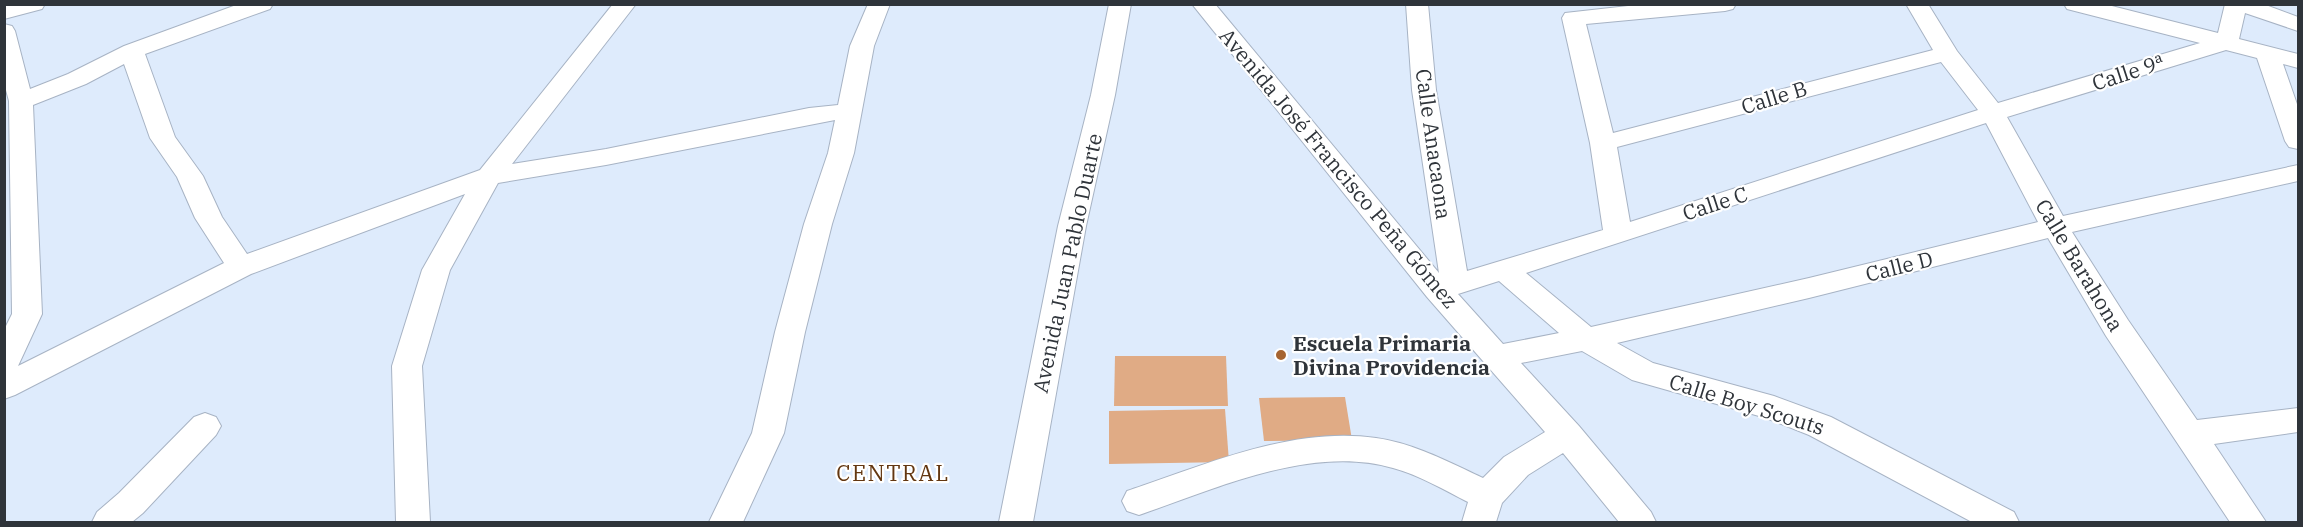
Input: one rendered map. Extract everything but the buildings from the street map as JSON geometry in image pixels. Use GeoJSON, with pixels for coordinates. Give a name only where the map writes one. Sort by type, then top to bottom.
{"type":"FeatureCollection","features":[{"type":"Feature","properties":{"kind":"street"},"geometry":{"type":"LineString","coordinates":[[4,12],[34,4]]}},
{"type":"Feature","properties":{"kind":"street"},"geometry":{"type":"LineString","coordinates":[[21,101],[77,79],[132,51],[262,4]]}},
{"type":"Feature","properties":{"kind":"street"},"geometry":{"type":"LineString","coordinates":[[413,522],[407,366],[436,270],[489,176],[625,4]]}},
{"type":"Feature","properties":{"kind":"street"},"geometry":{"type":"LineString","coordinates":[[726,522],[768,433],[790,332],[818,224],[841,153],[862,46],[879,4]]}},
{"type":"Feature","properties":{"kind":"street","name":"Avenida Juan Pablo Duarte"},"geometry":{"type":"LineString","coordinates":[[1016,522],[1072,226],[1103,95],[1120,4]]}},
{"type":"Feature","properties":{"kind":"street","name":"Avenida José Francisco Peña Gómez"},"geometry":{"type":"LineString","coordinates":[[1203,4],[1446,287],[1498,356],[1568,435],[1639,522]]}},
{"type":"Feature","properties":{"kind":"street","name":"Calle Anacaona"},"geometry":{"type":"LineString","coordinates":[[1417,4],[1424,90],[1446,287]]}},
{"type":"Feature","properties":{"kind":"street"},"geometry":{"type":"LineString","coordinates":[[1617,235],[1603,143],[1573,18],[1636,8],[1725,4]]}},
{"type":"Feature","properties":{"kind":"street","name":"Calle Barahona"},"geometry":{"type":"LineString","coordinates":[[1917,4],[1947,54],[1993,113],[2055,227],[2117,328],[2249,522]]}},
{"type":"Feature","properties":{"kind":"street"},"geometry":{"type":"LineString","coordinates":[[2075,4],[2298,61]]}},
{"type":"Feature","properties":{"kind":"street"},"geometry":{"type":"LineString","coordinates":[[2227,42],[2238,4],[2298,24]]}},
{"type":"Feature","properties":{"kind":"street"},"geometry":{"type":"LineString","coordinates":[[4,31],[21,101],[27,314],[4,364]]}},
{"type":"Feature","properties":{"kind":"street","name":"Calle 9ª"},"geometry":{"type":"LineString","coordinates":[[1993,113],[2227,42]]}},
{"type":"Feature","properties":{"kind":"street"},"geometry":{"type":"LineString","coordinates":[[132,51],[163,138],[190,176],[209,218],[241,267]]}},
{"type":"Feature","properties":{"kind":"street"},"geometry":{"type":"LineString","coordinates":[[2268,52],[2298,141]]}},
{"type":"Feature","properties":{"kind":"street","name":"Calle B"},"geometry":{"type":"LineString","coordinates":[[1603,143],[1705,118],[1875,69],[1947,54]]}},
{"type":"Feature","properties":{"kind":"street"},"geometry":{"type":"LineString","coordinates":[[4,387],[241,267],[489,176],[606,157],[799,118],[849,111]]}},
{"type":"Feature","properties":{"kind":"street","name":"Calle C"},"geometry":{"type":"LineString","coordinates":[[1446,287],[1617,235],[1993,113]]}},
{"type":"Feature","properties":{"kind":"street","name":"Calle D"},"geometry":{"type":"LineString","coordinates":[[1498,356],[1586,339],[1809,288],[2055,227],[2298,173]]}},
{"type":"Feature","properties":{"kind":"street","name":"Calle Boy Scouts"},"geometry":{"type":"LineString","coordinates":[[1503,269],[1586,339],[1643,372],[1774,408],[1820,426],[2002,522]]}},
{"type":"Feature","properties":{"kind":"street"},"geometry":{"type":"LineString","coordinates":[[2190,434],[2298,420]]}},
{"type":"Feature","properties":{"kind":"street"},"geometry":{"type":"LineString","coordinates":[[109,522],[131,503],[205,426]]}},
{"type":"Feature","properties":{"kind":"street"},"geometry":{"type":"LineString","coordinates":[[1139,501],[1287,455],[1334,448],[1376,450],[1410,459],[1483,509],[1516,466],[1568,435]]}},
{"type":"Feature","properties":{"kind":"shaded area"},"geometry":{"type":"Polygon","coordinates":[[[1115,356],[1226,356],[1228,406],[1114,406],[1115,356]]]}},
{"type":"Feature","properties":{"kind":"shaded area"},"geometry":{"type":"Polygon","coordinates":[[[1345,397],[1352,440],[1264,441],[1259,398],[1345,397]]]}},
{"type":"Feature","properties":{"kind":"shaded area"},"geometry":{"type":"Polygon","coordinates":[[[1225,409],[1229,462],[1109,464],[1109,411],[1225,409]]]}},
{"type":"Feature","properties":{"kind":"place","name":"Escuela Primaria Divina Providencia"},"geometry":{"type":"Point","coordinates":[1281,355]}},
{"type":"Feature","properties":{"kind":"district","name":"CENTRAL"},"geometry":{"type":"Point","coordinates":[893,472]}}]}
